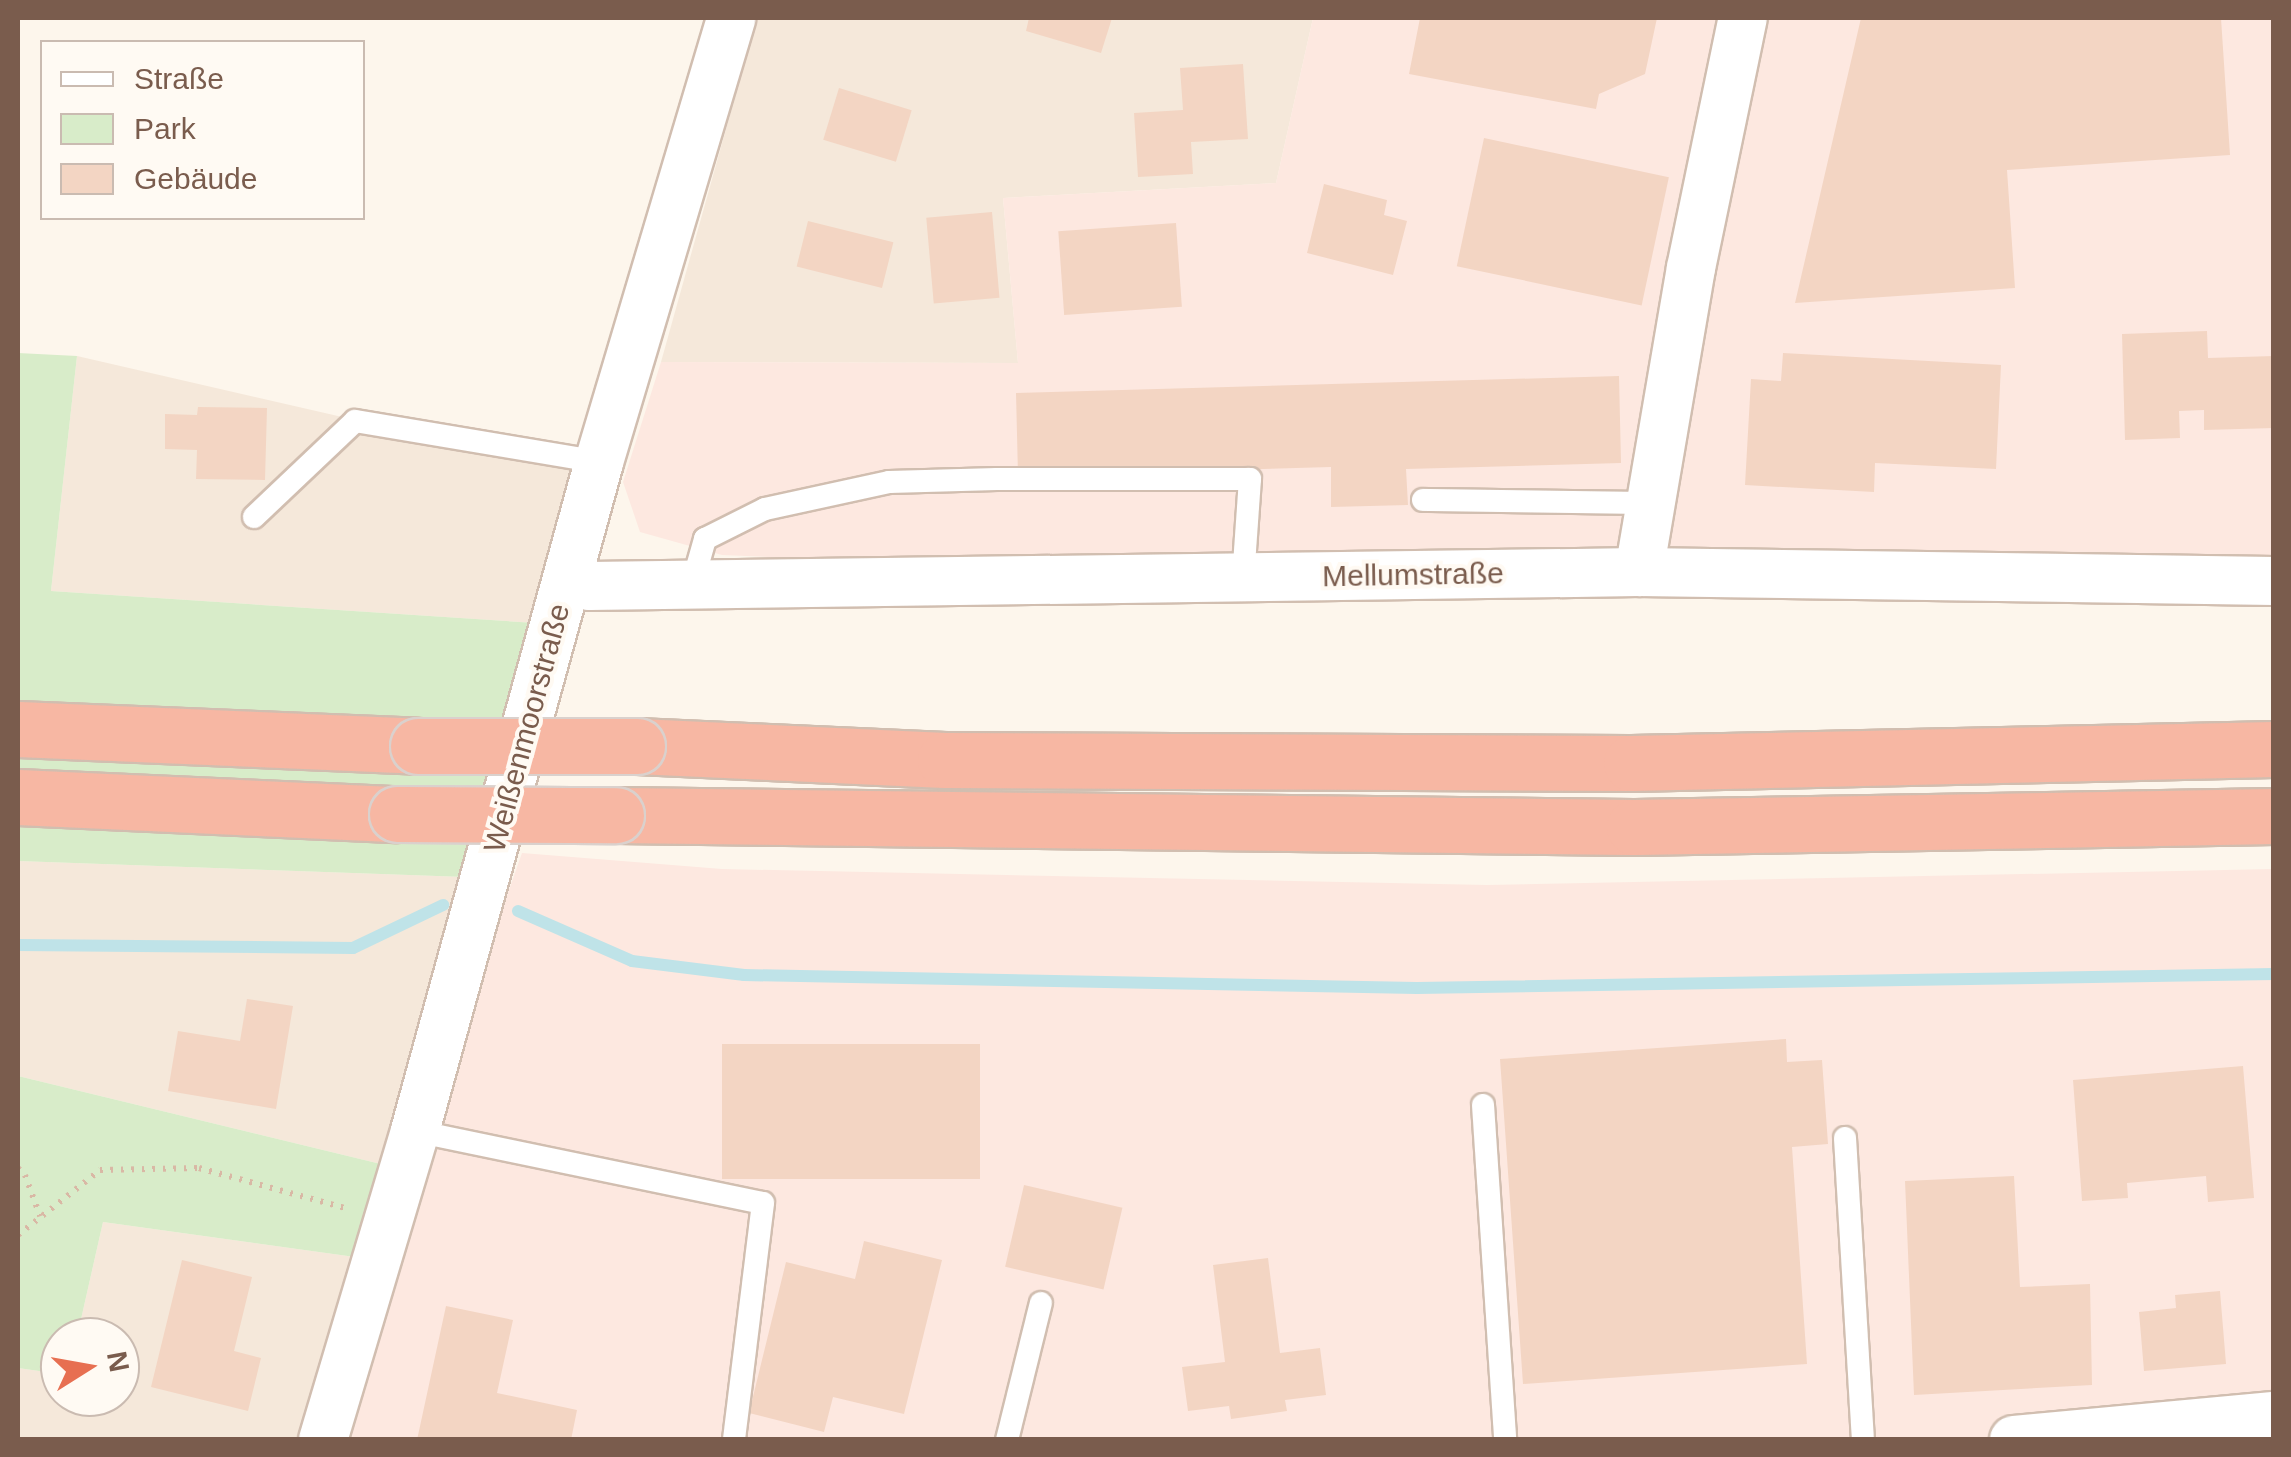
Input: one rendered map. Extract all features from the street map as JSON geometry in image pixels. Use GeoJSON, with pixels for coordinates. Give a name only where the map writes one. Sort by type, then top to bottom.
{"type":"FeatureCollection","features":[{"type":"Feature","properties":{"kind":"highway"},"geometry":{"type":"LineString","coordinates":[[18,729],[418,746],[638,746],[945,760],[1592,763],[2274,749]]}},
{"type":"Feature","properties":{"kind":"highway"},"geometry":{"type":"LineString","coordinates":[[18,796],[397,814],[1634,827],[2274,816]]}},
{"type":"Feature","properties":{"kind":"street","name":"Weißenmoorstraße"},"geometry":{"type":"LineString","coordinates":[[323,1440],[390,1220],[599,462],[732,18]]}},
{"type":"Feature","properties":{"kind":"street"},"geometry":{"type":"LineString","coordinates":[[1639,572],[1691,268],[1744,18]]}},
{"type":"Feature","properties":{"kind":"street","name":"Mellumstraße"},"geometry":{"type":"LineString","coordinates":[[568,581],[589,586],[1639,572],[2269,580]]}},
{"type":"Feature","properties":{"kind":"street"},"geometry":{"type":"LineString","coordinates":[[2014,1440],[2274,1416]]}},
{"type":"Feature","properties":{"kind":"lane"},"geometry":{"type":"LineString","coordinates":[[254,516],[355,422],[599,462]]}},
{"type":"Feature","properties":{"kind":"lane"},"geometry":{"type":"LineString","coordinates":[[692,585],[705,540],[765,510],[889,482],[997,479],[1250,479],[1243,578]]}},
{"type":"Feature","properties":{"kind":"lane"},"geometry":{"type":"LineString","coordinates":[[1423,500],[1651,503]]}},
{"type":"Feature","properties":{"kind":"lane"},"geometry":{"type":"LineString","coordinates":[[1483,1105],[1505,1440]]}},
{"type":"Feature","properties":{"kind":"lane"},"geometry":{"type":"LineString","coordinates":[[415,1131],[763,1204],[734,1440]]}},
{"type":"Feature","properties":{"kind":"lane"},"geometry":{"type":"LineString","coordinates":[[1845,1138],[1863,1440]]}},
{"type":"Feature","properties":{"kind":"lane"},"geometry":{"type":"LineString","coordinates":[[1007,1440],[1041,1302]]}},
{"type":"Feature","properties":{"kind":"path"},"geometry":{"type":"LineString","coordinates":[[18,1168],[25,1175],[40,1216]]}},
{"type":"Feature","properties":{"kind":"path"},"geometry":{"type":"LineString","coordinates":[[18,1235],[100,1170],[200,1168],[390,1220]]}},
{"type":"Feature","properties":{"kind":"shaded area"},"geometry":{"type":"Polygon","coordinates":[[[757,18],[1313,18],[1276,183],[1003,198],[1018,363],[661,362],[757,18]]]}},
{"type":"Feature","properties":{"kind":"shaded area"},"geometry":{"type":"Polygon","coordinates":[[[1313,18],[2273,18],[2273,582],[1243,578],[722,555],[640,532],[623,482],[661,362],[1018,363],[1003,198],[1276,183],[1313,18]]]}},
{"type":"Feature","properties":{"kind":"shaded area"},"geometry":{"type":"Polygon","coordinates":[[[77,356],[577,471],[535,623],[51,591],[77,356]]]}},
{"type":"Feature","properties":{"kind":"shaded area"},"geometry":{"type":"Polygon","coordinates":[[[522,853],[722,869],[1487,885],[2273,869],[2273,1439],[346,1440],[486,955],[522,853]]]}},
{"type":"Feature","properties":{"kind":"shaded area"},"geometry":{"type":"Polygon","coordinates":[[[18,861],[465,877],[389,1166],[18,1076],[18,861]]]}},
{"type":"Feature","properties":{"kind":"shaded area"},"geometry":{"type":"Polygon","coordinates":[[[103,1222],[362,1258],[308,1439],[18,1440],[18,1368],[40,1371],[40,1417],[140,1417],[140,1317],[82,1317],[103,1222]]]}},
{"type":"Feature","properties":{"kind":"green space"},"geometry":{"type":"Polygon","coordinates":[[[18,353],[77,356],[51,591],[535,623],[465,877],[18,861],[18,353]]]}},
{"type":"Feature","properties":{"kind":"green space"},"geometry":{"type":"Polygon","coordinates":[[[18,1076],[389,1166],[362,1258],[103,1222],[82,1317],[40,1317],[40,1371],[18,1368],[18,1076]]]}},
{"type":"Feature","properties":{"kind":"building"},"geometry":{"type":"Polygon","coordinates":[[[1029,18],[1112,18],[1101,53],[1026,31],[1029,18]]]}},
{"type":"Feature","properties":{"kind":"building"},"geometry":{"type":"Polygon","coordinates":[[[1420,18],[1657,18],[1645,74],[1599,94],[1596,109],[1409,74],[1420,18]]]}},
{"type":"Feature","properties":{"kind":"building"},"geometry":{"type":"Polygon","coordinates":[[[1861,18],[2221,18],[2230,155],[2007,170],[2015,288],[1795,303],[1861,18]]]}},
{"type":"Feature","properties":{"kind":"building"},"geometry":{"type":"Polygon","coordinates":[[[1243,64],[1248,139],[1191,142],[1193,174],[1138,177],[1134,113],[1183,110],[1180,68],[1243,64]]]}},
{"type":"Feature","properties":{"kind":"building"},"geometry":{"type":"Polygon","coordinates":[[[839,88],[912,110],[896,162],[823,140],[839,88]]]}},
{"type":"Feature","properties":{"kind":"building"},"geometry":{"type":"Polygon","coordinates":[[[1484,138],[1669,177],[1642,305],[1457,266],[1484,138]]]}},
{"type":"Feature","properties":{"kind":"building"},"geometry":{"type":"Polygon","coordinates":[[[1324,184],[1387,200],[1384,215],[1407,221],[1393,275],[1307,253],[1324,184]]]}},
{"type":"Feature","properties":{"kind":"building"},"geometry":{"type":"Polygon","coordinates":[[[992,212],[999,298],[934,303],[926,218],[992,212]]]}},
{"type":"Feature","properties":{"kind":"building"},"geometry":{"type":"Polygon","coordinates":[[[808,221],[893,242],[882,288],[797,267],[808,221]]]}},
{"type":"Feature","properties":{"kind":"building"},"geometry":{"type":"Polygon","coordinates":[[[1176,223],[1182,307],[1064,315],[1058,231],[1176,223]]]}},
{"type":"Feature","properties":{"kind":"building"},"geometry":{"type":"Polygon","coordinates":[[[2207,331],[2208,358],[2274,356],[2274,428],[2204,430],[2204,410],[2179,411],[2180,438],[2125,440],[2122,334],[2207,331]]]}},
{"type":"Feature","properties":{"kind":"building"},"geometry":{"type":"Polygon","coordinates":[[[1783,353],[2001,365],[1996,469],[1875,463],[1874,492],[1745,485],[1751,379],[1781,381],[1783,353]]]}},
{"type":"Feature","properties":{"kind":"building"},"geometry":{"type":"Polygon","coordinates":[[[1619,376],[1621,463],[1406,469],[1408,505],[1331,507],[1331,467],[1018,476],[1016,393],[1619,376]]]}},
{"type":"Feature","properties":{"kind":"building"},"geometry":{"type":"Polygon","coordinates":[[[198,407],[267,408],[265,480],[196,479],[197,450],[165,449],[165,414],[197,415],[198,407]]]}},
{"type":"Feature","properties":{"kind":"building"},"geometry":{"type":"Polygon","coordinates":[[[247,999],[293,1006],[276,1109],[168,1091],[178,1031],[240,1041],[247,999]]]}},
{"type":"Feature","properties":{"kind":"building"},"geometry":{"type":"Polygon","coordinates":[[[1786,1039],[1787,1062],[1822,1060],[1828,1144],[1792,1147],[1807,1364],[1523,1384],[1500,1059],[1786,1039]]]}},
{"type":"Feature","properties":{"kind":"building"},"geometry":{"type":"Polygon","coordinates":[[[722,1044],[980,1044],[980,1179],[722,1179],[722,1044]]]}},
{"type":"Feature","properties":{"kind":"building"},"geometry":{"type":"Polygon","coordinates":[[[2243,1066],[2254,1198],[2208,1202],[2206,1176],[2127,1183],[2128,1198],[2082,1201],[2073,1080],[2243,1066]]]}},
{"type":"Feature","properties":{"kind":"building"},"geometry":{"type":"Polygon","coordinates":[[[2014,1176],[2020,1287],[2090,1284],[2092,1385],[1914,1395],[1905,1181],[2014,1176]]]}},
{"type":"Feature","properties":{"kind":"building"},"geometry":{"type":"Polygon","coordinates":[[[1024,1185],[1122,1208],[1104,1290],[1005,1267],[1024,1185]]]}},
{"type":"Feature","properties":{"kind":"building"},"geometry":{"type":"Polygon","coordinates":[[[864,1241],[942,1260],[904,1414],[833,1397],[824,1432],[749,1413],[786,1262],[855,1279],[864,1241]]]}},
{"type":"Feature","properties":{"kind":"building"},"geometry":{"type":"Polygon","coordinates":[[[1268,1258],[1280,1353],[1320,1348],[1326,1395],[1285,1400],[1287,1411],[1231,1419],[1229,1406],[1188,1411],[1182,1367],[1225,1362],[1213,1265],[1268,1258]]]}},
{"type":"Feature","properties":{"kind":"building"},"geometry":{"type":"Polygon","coordinates":[[[182,1260],[252,1277],[234,1351],[261,1358],[248,1411],[151,1387],[182,1260]]]}},
{"type":"Feature","properties":{"kind":"building"},"geometry":{"type":"Polygon","coordinates":[[[2220,1291],[2226,1364],[2144,1371],[2139,1312],[2176,1308],[2175,1295],[2220,1291]]]}},
{"type":"Feature","properties":{"kind":"building"},"geometry":{"type":"Polygon","coordinates":[[[446,1306],[513,1320],[497,1393],[577,1410],[571,1440],[417,1440],[446,1306]]]}},
{"type":"Feature","properties":{"kind":"waterway"},"geometry":{"type":"LineString","coordinates":[[18,945],[353,948],[443,905]]}},
{"type":"Feature","properties":{"kind":"waterway"},"geometry":{"type":"LineString","coordinates":[[518,911],[632,961],[744,975],[1417,988],[2274,974]]}}]}
